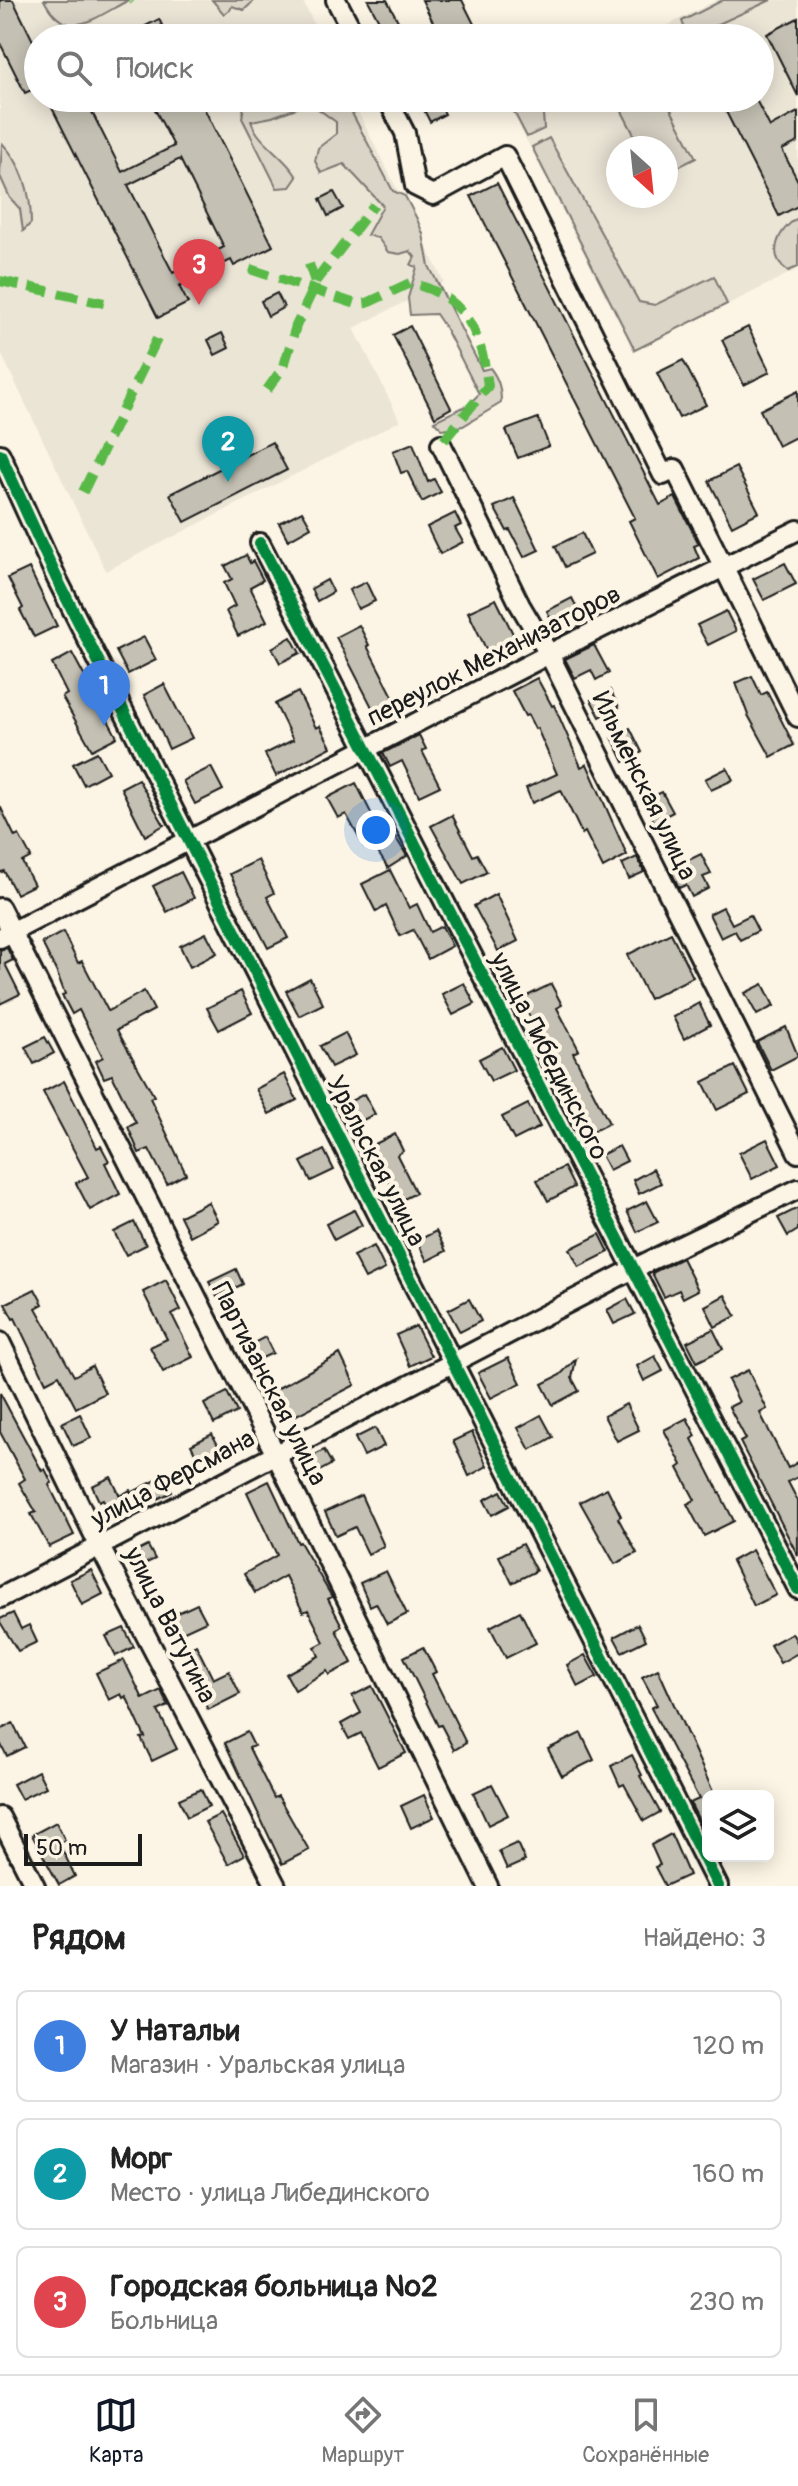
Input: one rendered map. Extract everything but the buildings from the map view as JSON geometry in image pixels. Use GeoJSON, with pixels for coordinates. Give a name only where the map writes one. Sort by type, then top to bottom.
{"type":"FeatureCollection","features":[{"type":"Feature","properties":{"kind":"street"},"geometry":{"type":"LineString","coordinates":[[336,0],[349,24]]}},
{"type":"Feature","properties":{"kind":"street"},"geometry":{"type":"LineString","coordinates":[[394,112],[405,133],[415,186],[433,195],[505,156],[663,475],[675,469],[798,717]]}},
{"type":"Feature","properties":{"kind":"street","name":"Ильменская улица"},"geometry":{"type":"LineString","coordinates":[[441,444],[798,1153]]}},
{"type":"Feature","properties":{"kind":"street","name":"Уральская улица"},"geometry":{"type":"LineString","coordinates":[[0,454],[57,579],[718,1886]]}},
{"type":"Feature","properties":{"kind":"street","name":"переулок Механизаторов"},"geometry":{"type":"LineString","coordinates":[[6,935],[549,654],[798,530]]}},
{"type":"Feature","properties":{"kind":"street","name":"улица Либединского"},"geometry":{"type":"LineString","coordinates":[[260,543],[798,1589]]}},
{"type":"Feature","properties":{"kind":"street","name":"Партизанская улица"},"geometry":{"type":"LineString","coordinates":[[0,908],[6,935],[276,1455],[488,1886]]}},
{"type":"Feature","properties":{"kind":"street","name":"улица Ферсмана"},"geometry":{"type":"LineString","coordinates":[[0,1598],[635,1268],[798,1189]]}},
{"type":"Feature","properties":{"kind":"street","name":"улица Ватутина"},"geometry":{"type":"LineString","coordinates":[[0,1342],[100,1547],[276,1886]]}},
{"type":"Feature","properties":{"kind":"street"},"geometry":{"type":"LineString","coordinates":[[0,1817],[35,1886]]}},
{"type":"Feature","properties":{"kind":"shaded area"},"geometry":{"type":"Polygon","coordinates":[[[0,0],[302,0],[314,24],[24,24],[24,112],[358,112],[444,282],[354,328],[400,421],[106,571],[0,351],[0,0]]]}},
{"type":"Feature","properties":{"kind":"shaded area"},"geometry":{"type":"Polygon","coordinates":[[[44,0],[129,0],[93,19],[72,24],[53,14],[44,0]]]}},
{"type":"Feature","properties":{"kind":"shaded area"},"geometry":{"type":"Polygon","coordinates":[[[212,0],[255,0],[244,10],[232,6],[224,14],[212,0]]]}},
{"type":"Feature","properties":{"kind":"shaded area"},"geometry":{"type":"Polygon","coordinates":[[[717,0],[798,0],[798,269],[634,352],[512,112],[774,112],[774,24],[670,24],[717,0]]]}},
{"type":"Feature","properties":{"kind":"shaded area"},"geometry":{"type":"Polygon","coordinates":[[[723,0],[771,0],[719,24],[683,24],[682,21],[723,0]]]}},
{"type":"Feature","properties":{"kind":"shaded area"},"geometry":{"type":"Polygon","coordinates":[[[243,112],[286,112],[251,121],[259,136],[297,177],[290,187],[277,188],[242,118],[243,112]]]}},
{"type":"Feature","properties":{"kind":"shaded area"},"geometry":{"type":"Polygon","coordinates":[[[322,112],[351,112],[393,191],[405,196],[423,234],[429,266],[482,370],[490,368],[496,376],[501,403],[463,426],[442,429],[434,421],[468,405],[479,394],[436,314],[410,315],[408,298],[417,267],[411,265],[415,257],[410,251],[400,254],[388,252],[378,238],[367,235],[383,206],[344,164],[321,173],[315,161],[318,148],[336,134],[336,122],[322,112]]]}},
{"type":"Feature","properties":{"kind":"shaded area"},"geometry":{"type":"Polygon","coordinates":[[[514,112],[544,112],[544,129],[527,137],[514,112]]]}},
{"type":"Feature","properties":{"kind":"shaded area"},"geometry":{"type":"Polygon","coordinates":[[[622,112],[672,112],[696,158],[678,167],[678,136],[635,136],[622,112]]]}},
{"type":"Feature","properties":{"kind":"shaded area"},"geometry":{"type":"Polygon","coordinates":[[[549,138],[639,302],[655,305],[714,276],[727,304],[635,350],[532,147],[549,138]]]}},
{"type":"Feature","properties":{"kind":"shaded area"},"geometry":{"type":"Polygon","coordinates":[[[2,143],[20,170],[27,190],[31,223],[23,231],[20,209],[10,198],[0,176],[2,143]]]}},
{"type":"Feature","properties":{"kind":"shaded area"},"geometry":{"type":"Polygon","coordinates":[[[798,218],[798,267],[788,271],[777,258],[777,243],[785,229],[798,218]]]}},
{"type":"Feature","properties":{"kind":"marked path"},"geometry":{"type":"LineString","coordinates":[[315,282],[374,205]]}},
{"type":"Feature","properties":{"kind":"marked path"},"geometry":{"type":"LineString","coordinates":[[267,390],[284,366],[296,326],[313,290],[315,282],[309,264]]}},
{"type":"Feature","properties":{"kind":"marked path"},"geometry":{"type":"LineString","coordinates":[[250,269],[356,304],[367,303],[410,283],[445,297],[457,307],[475,333],[488,386],[441,444]]}},
{"type":"Feature","properties":{"kind":"marked path"},"geometry":{"type":"LineString","coordinates":[[0,281],[104,303]]}},
{"type":"Feature","properties":{"kind":"marked path"},"geometry":{"type":"LineString","coordinates":[[83,492],[157,339]]}},
{"type":"Feature","properties":{"kind":"cycle path"},"geometry":{"type":"LineString","coordinates":[[0,454],[57,579],[718,1886]]}},
{"type":"Feature","properties":{"kind":"cycle path"},"geometry":{"type":"LineString","coordinates":[[260,543],[798,1589]]}},
{"type":"Feature","properties":{"kind":"place","name":"Городская больница №2"},"geometry":{"type":"Point","coordinates":[199,305]}},
{"type":"Feature","properties":{"kind":"place","name":"Морг"},"geometry":{"type":"Point","coordinates":[228,482]}},
{"type":"Feature","properties":{"kind":"place","name":"У Натальи"},"geometry":{"type":"Point","coordinates":[104,726]}}]}
